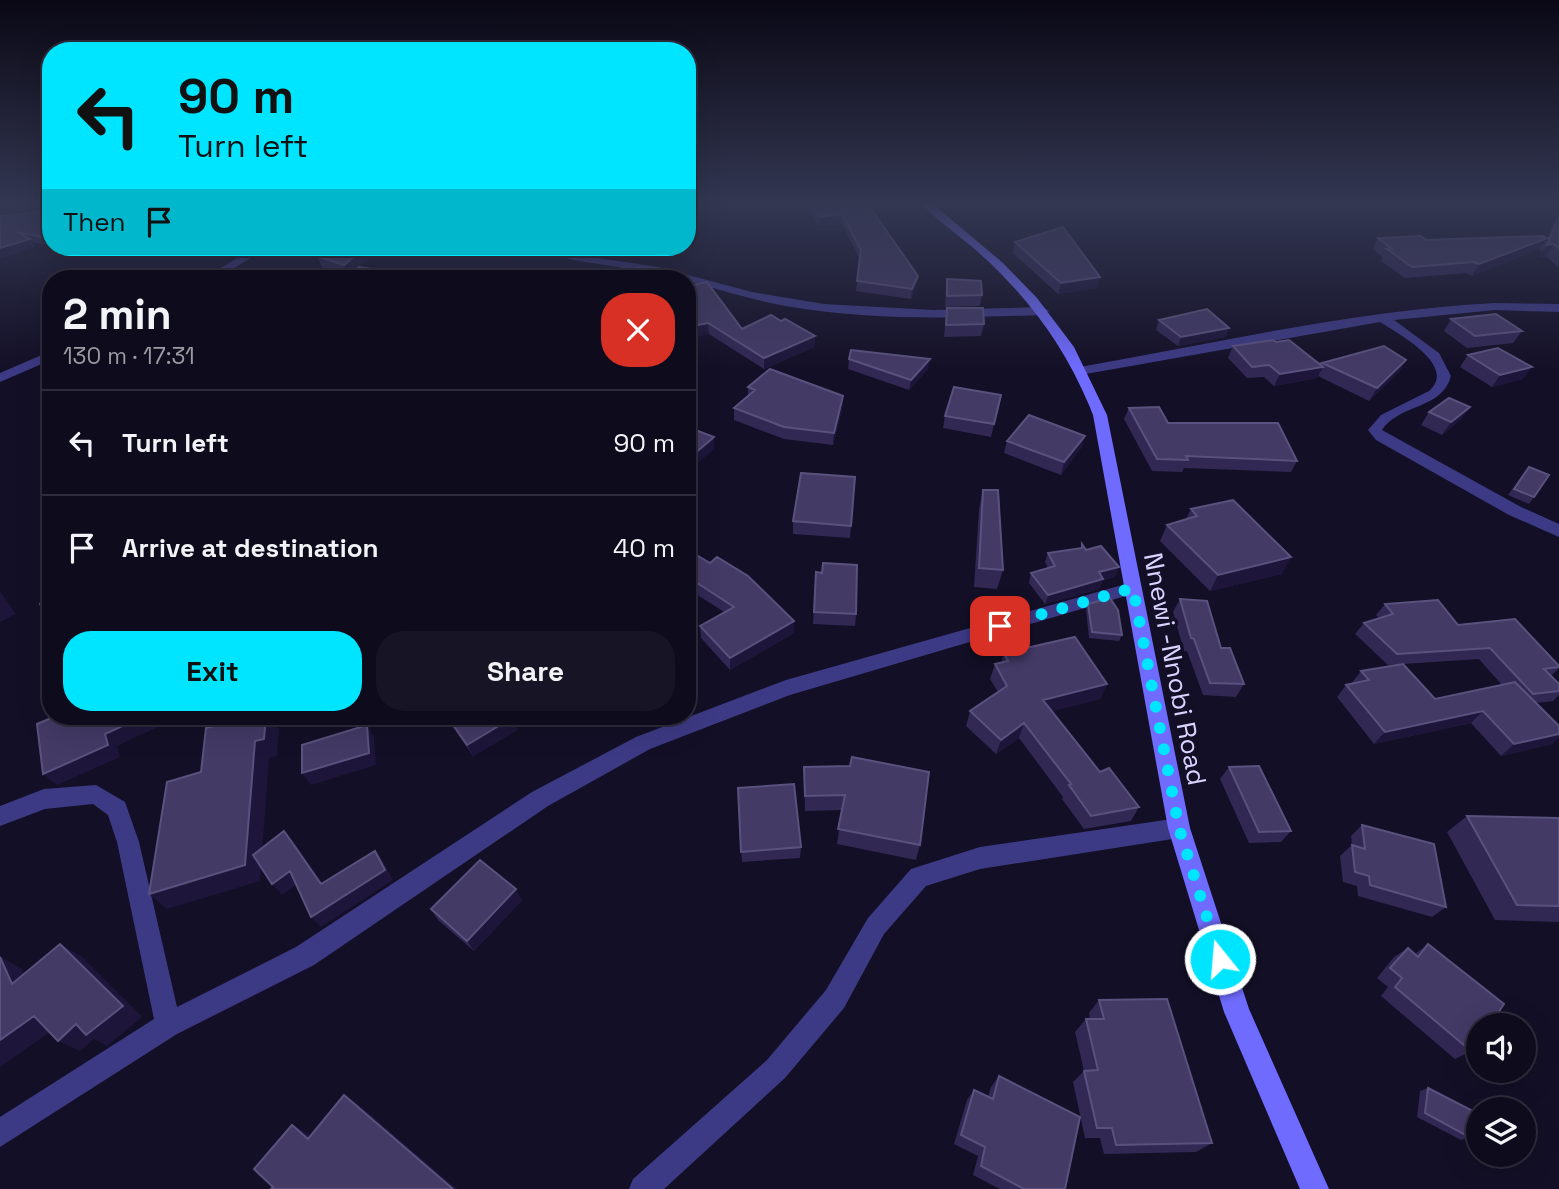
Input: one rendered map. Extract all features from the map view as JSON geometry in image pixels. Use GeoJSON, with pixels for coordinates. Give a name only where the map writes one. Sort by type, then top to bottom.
{"type":"FeatureCollection","features":[{"type":"Feature","properties":{"kind":"main road","name":"Nnewi -Nnobi Road"},"geometry":{"type":"LineString","coordinates":[[990,258],[1043,311],[1080,371],[1100,415],[1179,828],[1237,1012],[1315,1189]]}},
{"type":"Feature","properties":{"kind":"street"},"geometry":{"type":"LineString","coordinates":[[224,270],[243,258]]}},
{"type":"Feature","properties":{"kind":"street"},"geometry":{"type":"LineString","coordinates":[[579,258],[652,270]]}},
{"type":"Feature","properties":{"kind":"street"},"geometry":{"type":"LineString","coordinates":[[696,280],[751,296],[877,312],[935,314],[1043,311]]}},
{"type":"Feature","properties":{"kind":"street"},"geometry":{"type":"LineString","coordinates":[[1080,371],[1382,318],[1507,305],[1559,307]]}},
{"type":"Feature","properties":{"kind":"street"},"geometry":{"type":"LineString","coordinates":[[1382,318],[1421,344],[1434,356],[1444,373],[1443,384],[1433,394],[1388,416],[1375,430],[1381,437],[1474,489],[1559,531]]}},
{"type":"Feature","properties":{"kind":"street"},"geometry":{"type":"LineString","coordinates":[[0,379],[42,359]]}},
{"type":"Feature","properties":{"kind":"street"},"geometry":{"type":"LineString","coordinates":[[696,723],[786,688],[1133,588]]}},
{"type":"Feature","properties":{"kind":"street"},"geometry":{"type":"LineString","coordinates":[[0,1133],[168,1025],[305,956],[540,799],[643,743],[690,725]]}},
{"type":"Feature","properties":{"kind":"street"},"geometry":{"type":"LineString","coordinates":[[0,816],[44,799],[96,794],[117,809],[128,842],[168,1025]]}},
{"type":"Feature","properties":{"kind":"street"},"geometry":{"type":"LineString","coordinates":[[643,1189],[776,1069],[835,999],[876,926],[919,877],[980,858],[1179,828]]}},
{"type":"Feature","properties":{"kind":"building"},"geometry":{"type":"Polygon","coordinates":[[[324,258],[352,258],[344,265],[324,258]]]}},
{"type":"Feature","properties":{"kind":"building"},"geometry":{"type":"Polygon","coordinates":[[[860,258],[906,258],[918,276],[912,289],[857,281],[860,258]]]}},
{"type":"Feature","properties":{"kind":"building"},"geometry":{"type":"Polygon","coordinates":[[[1033,258],[1086,258],[1100,277],[1061,283],[1033,258]]]}},
{"type":"Feature","properties":{"kind":"building"},"geometry":{"type":"Polygon","coordinates":[[[1400,258],[1494,258],[1479,264],[1473,262],[1412,267],[1400,258]]]}},
{"type":"Feature","properties":{"kind":"building"},"geometry":{"type":"Polygon","coordinates":[[[359,267],[378,270],[355,270],[359,267]]]}},
{"type":"Feature","properties":{"kind":"building"},"geometry":{"type":"Polygon","coordinates":[[[637,268],[668,269],[668,270],[637,268]]]}},
{"type":"Feature","properties":{"kind":"building"},"geometry":{"type":"Polygon","coordinates":[[[947,279],[981,281],[982,295],[947,296],[947,279]]]}},
{"type":"Feature","properties":{"kind":"building"},"geometry":{"type":"Polygon","coordinates":[[[707,282],[742,329],[771,315],[781,321],[785,319],[815,336],[764,358],[708,323],[696,325],[696,284],[707,282]]]}},
{"type":"Feature","properties":{"kind":"building"},"geometry":{"type":"Polygon","coordinates":[[[947,308],[983,308],[984,324],[946,325],[947,308]]]}},
{"type":"Feature","properties":{"kind":"building"},"geometry":{"type":"Polygon","coordinates":[[[1207,309],[1229,328],[1181,337],[1159,320],[1207,309]]]}},
{"type":"Feature","properties":{"kind":"building"},"geometry":{"type":"Polygon","coordinates":[[[1496,314],[1522,331],[1475,336],[1451,319],[1496,314]]]}},
{"type":"Feature","properties":{"kind":"building"},"geometry":{"type":"Polygon","coordinates":[[[1289,340],[1323,367],[1280,374],[1269,365],[1252,367],[1233,346],[1289,340]]]}},
{"type":"Feature","properties":{"kind":"building"},"geometry":{"type":"Polygon","coordinates":[[[1384,346],[1406,360],[1377,388],[1322,363],[1384,346]]]}},
{"type":"Feature","properties":{"kind":"building"},"geometry":{"type":"Polygon","coordinates":[[[1498,348],[1532,367],[1500,375],[1468,355],[1498,348]]]}},
{"type":"Feature","properties":{"kind":"building"},"geometry":{"type":"Polygon","coordinates":[[[851,350],[930,359],[911,380],[849,359],[851,350]]]}},
{"type":"Feature","properties":{"kind":"building"},"geometry":{"type":"Polygon","coordinates":[[[770,369],[843,396],[834,433],[784,427],[734,408],[755,390],[748,387],[770,369]]]}},
{"type":"Feature","properties":{"kind":"building"},"geometry":{"type":"Polygon","coordinates":[[[954,387],[1001,395],[994,424],[945,416],[954,387]]]}},
{"type":"Feature","properties":{"kind":"building"},"geometry":{"type":"Polygon","coordinates":[[[1449,398],[1470,407],[1451,422],[1429,412],[1449,398]]]}},
{"type":"Feature","properties":{"kind":"building"},"geometry":{"type":"Polygon","coordinates":[[[1159,407],[1168,423],[1278,423],[1297,461],[1186,456],[1188,460],[1157,459],[1129,408],[1159,407]]]}},
{"type":"Feature","properties":{"kind":"building"},"geometry":{"type":"Polygon","coordinates":[[[1029,415],[1085,436],[1064,462],[1007,441],[1029,415]]]}},
{"type":"Feature","properties":{"kind":"building"},"geometry":{"type":"Polygon","coordinates":[[[696,430],[714,437],[696,452],[696,430]]]}},
{"type":"Feature","properties":{"kind":"building"},"geometry":{"type":"Polygon","coordinates":[[[1529,467],[1549,475],[1534,497],[1514,489],[1529,467]]]}},
{"type":"Feature","properties":{"kind":"building"},"geometry":{"type":"Polygon","coordinates":[[[801,473],[855,477],[851,526],[793,521],[801,473]]]}},
{"type":"Feature","properties":{"kind":"building"},"geometry":{"type":"Polygon","coordinates":[[[983,490],[998,490],[1003,570],[979,568],[983,490]]]}},
{"type":"Feature","properties":{"kind":"building"},"geometry":{"type":"Polygon","coordinates":[[[1233,500],[1291,557],[1218,575],[1167,525],[1197,516],[1191,509],[1233,500]]]}},
{"type":"Feature","properties":{"kind":"building"},"geometry":{"type":"Polygon","coordinates":[[[1082,544],[1086,550],[1101,546],[1119,567],[1099,572],[1103,579],[1048,595],[1031,573],[1055,566],[1048,553],[1082,548],[1082,544]]]}},
{"type":"Feature","properties":{"kind":"building"},"geometry":{"type":"Polygon","coordinates":[[[696,555],[710,563],[717,557],[748,576],[794,621],[730,658],[700,626],[734,607],[696,582],[696,555]]]}},
{"type":"Feature","properties":{"kind":"building"},"geometry":{"type":"Polygon","coordinates":[[[823,563],[857,565],[856,614],[814,612],[816,572],[822,573],[823,563]]]}},
{"type":"Feature","properties":{"kind":"building"},"geometry":{"type":"Polygon","coordinates":[[[1110,598],[1118,610],[1122,635],[1092,632],[1088,604],[1110,598]]]}},
{"type":"Feature","properties":{"kind":"building"},"geometry":{"type":"Polygon","coordinates":[[[1180,599],[1207,601],[1221,648],[1230,648],[1244,684],[1210,683],[1194,639],[1191,638],[1180,599]]]}},
{"type":"Feature","properties":{"kind":"building"},"geometry":{"type":"Polygon","coordinates":[[[1438,600],[1458,625],[1515,619],[1559,666],[1544,669],[1559,684],[1559,691],[1533,694],[1490,648],[1397,654],[1364,623],[1393,614],[1385,604],[1438,600]]]}},
{"type":"Feature","properties":{"kind":"building"},"geometry":{"type":"Polygon","coordinates":[[[1075,637],[1107,684],[1043,700],[1100,772],[1109,768],[1139,807],[1091,816],[1069,785],[1071,784],[1024,723],[1001,740],[970,711],[1007,686],[995,664],[1008,661],[1004,653],[1075,637]]]}},
{"type":"Feature","properties":{"kind":"building"},"geometry":{"type":"Polygon","coordinates":[[[1403,664],[1435,699],[1515,682],[1559,726],[1559,734],[1514,744],[1483,711],[1385,732],[1346,685],[1369,680],[1361,671],[1403,664]]]}},
{"type":"Feature","properties":{"kind":"building"},"geometry":{"type":"Polygon","coordinates":[[[42,722],[42,725],[124,725],[105,734],[108,745],[43,774],[37,724],[42,722]]]}},
{"type":"Feature","properties":{"kind":"building"},"geometry":{"type":"Polygon","coordinates":[[[217,725],[265,725],[264,739],[255,741],[245,865],[149,894],[167,782],[201,772],[206,728],[217,725]]]}},
{"type":"Feature","properties":{"kind":"building"},"geometry":{"type":"Polygon","coordinates":[[[367,725],[369,753],[302,773],[302,745],[367,725]]]}},
{"type":"Feature","properties":{"kind":"building"},"geometry":{"type":"Polygon","coordinates":[[[453,725],[500,725],[467,745],[453,725]]]}},
{"type":"Feature","properties":{"kind":"building"},"geometry":{"type":"Polygon","coordinates":[[[852,757],[929,772],[920,845],[838,829],[845,795],[805,796],[804,767],[850,766],[852,757]]]}},
{"type":"Feature","properties":{"kind":"building"},"geometry":{"type":"Polygon","coordinates":[[[1259,766],[1291,831],[1259,832],[1229,767],[1259,766]]]}},
{"type":"Feature","properties":{"kind":"building"},"geometry":{"type":"Polygon","coordinates":[[[794,784],[801,847],[741,852],[738,788],[794,784]]]}},
{"type":"Feature","properties":{"kind":"building"},"geometry":{"type":"Polygon","coordinates":[[[1467,816],[1559,818],[1559,906],[1517,905],[1467,816]]]}},
{"type":"Feature","properties":{"kind":"building"},"geometry":{"type":"Polygon","coordinates":[[[1362,825],[1434,844],[1446,907],[1370,885],[1369,876],[1355,872],[1352,845],[1365,849],[1362,825]]]}},
{"type":"Feature","properties":{"kind":"building"},"geometry":{"type":"Polygon","coordinates":[[[284,831],[321,884],[375,851],[385,870],[311,917],[290,871],[272,884],[253,855],[284,831]]]}},
{"type":"Feature","properties":{"kind":"building"},"geometry":{"type":"Polygon","coordinates":[[[480,860],[516,889],[467,941],[431,909],[480,860]]]}},
{"type":"Feature","properties":{"kind":"building"},"geometry":{"type":"Polygon","coordinates":[[[60,944],[123,1006],[86,1035],[76,1024],[58,1041],[34,1016],[0,1040],[0,957],[12,984],[60,944]]]}},
{"type":"Feature","properties":{"kind":"building"},"geometry":{"type":"Polygon","coordinates":[[[1428,944],[1504,1004],[1498,1013],[1466,1013],[1466,1047],[1395,987],[1402,978],[1390,968],[1408,948],[1418,957],[1428,944]]]}},
{"type":"Feature","properties":{"kind":"building"},"geometry":{"type":"Polygon","coordinates":[[[1167,999],[1212,1143],[1116,1145],[1112,1128],[1097,1128],[1084,1071],[1098,1070],[1086,1019],[1104,1019],[1099,1000],[1167,999]]]}},
{"type":"Feature","properties":{"kind":"building"},"geometry":{"type":"Polygon","coordinates":[[[999,1076],[1080,1117],[1065,1189],[1024,1189],[981,1166],[985,1147],[961,1135],[974,1090],[993,1099],[999,1076]]]}},
{"type":"Feature","properties":{"kind":"building"},"geometry":{"type":"Polygon","coordinates":[[[1428,1088],[1466,1107],[1466,1135],[1425,1113],[1428,1088]]]}},
{"type":"Feature","properties":{"kind":"building"},"geometry":{"type":"Polygon","coordinates":[[[344,1095],[453,1189],[271,1189],[273,1187],[254,1169],[292,1125],[308,1139],[344,1095]]]}},
{"type":"Feature","properties":{"kind":"route"},"geometry":{"type":"LineString","coordinates":[[1000,626],[1133,588],[1179,828],[1220,959]]}}]}
